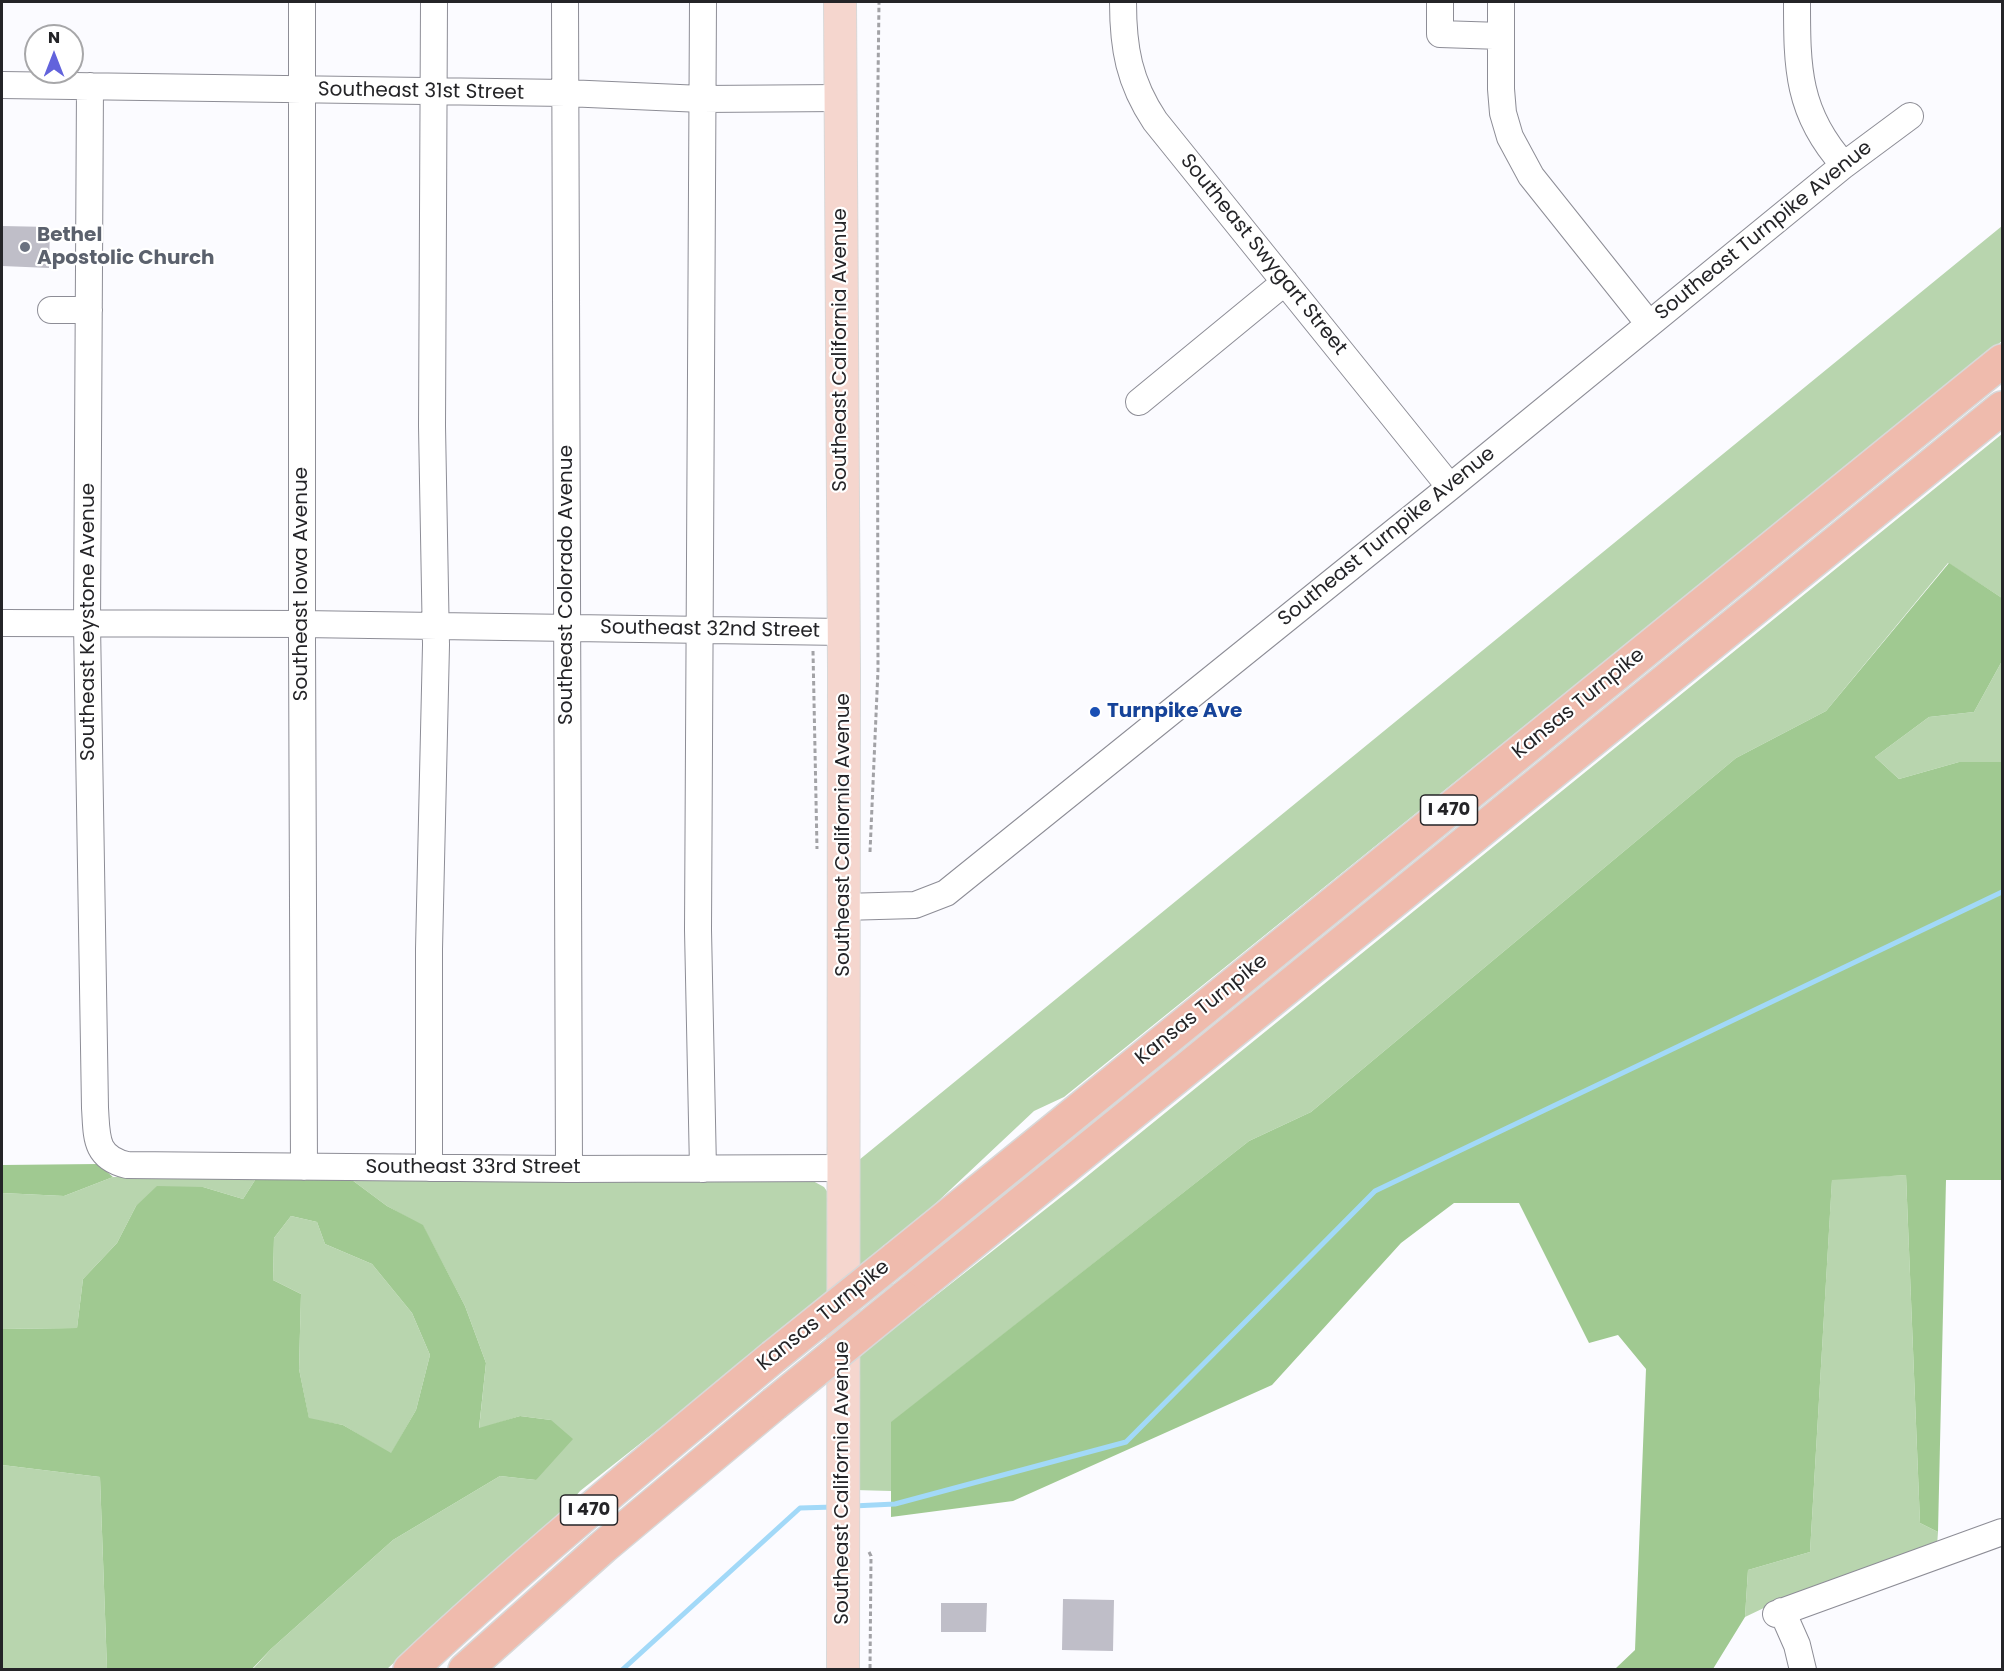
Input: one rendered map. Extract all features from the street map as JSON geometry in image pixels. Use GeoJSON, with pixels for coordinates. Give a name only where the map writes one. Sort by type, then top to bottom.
{"type":"FeatureCollection","features":[{"type":"Feature","properties":{"kind":"highway","name":"Kansas Turnpike"},"geometry":{"type":"LineString","coordinates":[[410,1670],[510,1578],[773,1357],[2002,361]]}},
{"type":"Feature","properties":{"kind":"highway","name":"Kansas Turnpike"},"geometry":{"type":"LineString","coordinates":[[465,1670],[603,1547],[774,1404],[2002,408]]}},
{"type":"Feature","properties":{"kind":"main road","name":"Southeast California Avenue"},"geometry":{"type":"LineString","coordinates":[[840,2],[844,1168],[843,1670]]}},
{"type":"Feature","properties":{"kind":"street","name":"Southeast Iowa Avenue"},"geometry":{"type":"LineString","coordinates":[[302,2],[304,1167]]}},
{"type":"Feature","properties":{"kind":"street"},"geometry":{"type":"LineString","coordinates":[[429,1168],[429,949],[435,626],[432,426],[434,2]]}},
{"type":"Feature","properties":{"kind":"street","name":"Southeast Colorado Avenue"},"geometry":{"type":"LineString","coordinates":[[565,2],[569,1169]]}},
{"type":"Feature","properties":{"kind":"street"},"geometry":{"type":"LineString","coordinates":[[703,1169],[698,930],[704,2]]}},
{"type":"Feature","properties":{"kind":"street","name":"Southeast Swygart Street"},"geometry":{"type":"LineString","coordinates":[[1123,2],[1126,57],[1146,108],[1450,487]]}},
{"type":"Feature","properties":{"kind":"street"},"geometry":{"type":"LineString","coordinates":[[1440,2],[1440,34],[1501,36]]}},
{"type":"Feature","properties":{"kind":"street"},"geometry":{"type":"LineString","coordinates":[[1501,2],[1503,113],[1519,157],[1531,176],[1649,324]]}},
{"type":"Feature","properties":{"kind":"street"},"geometry":{"type":"LineString","coordinates":[[1797,2],[1797,58],[1808,109],[1820,133],[1844,165]]}},
{"type":"Feature","properties":{"kind":"street","name":"Southeast 31st Street"},"geometry":{"type":"LineString","coordinates":[[2,86],[566,93],[702,99],[840,98]]}},
{"type":"Feature","properties":{"kind":"street","name":"Southeast Keystone Avenue"},"geometry":{"type":"LineString","coordinates":[[90,86],[87,624],[96,1134],[100,1147],[106,1155]]}},
{"type":"Feature","properties":{"kind":"street","name":"Southeast Turnpike Avenue"},"geometry":{"type":"LineString","coordinates":[[843,907],[915,905],[946,893],[1450,487],[1844,165],[1910,116]]}},
{"type":"Feature","properties":{"kind":"street"},"geometry":{"type":"LineString","coordinates":[[1139,402],[1285,282]]}},
{"type":"Feature","properties":{"kind":"street"},"geometry":{"type":"LineString","coordinates":[[51,310],[90,310]]}},
{"type":"Feature","properties":{"kind":"street","name":"Southeast 32nd Street"},"geometry":{"type":"LineString","coordinates":[[2,623],[302,624],[843,632]]}},
{"type":"Feature","properties":{"kind":"street","name":"Southeast 33rd Street"},"geometry":{"type":"LineString","coordinates":[[106,1155],[117,1163],[127,1165],[569,1169],[844,1168]]}},
{"type":"Feature","properties":{"kind":"street"},"geometry":{"type":"LineString","coordinates":[[1803,1670],[1797,1645],[1779,1613],[2002,1532]]}},
{"type":"Feature","properties":{"kind":"path"},"geometry":{"type":"LineString","coordinates":[[870,859],[878,670],[879,2]]}},
{"type":"Feature","properties":{"kind":"green space"},"geometry":{"type":"Polygon","coordinates":[[[2002,226],[2002,341],[1064,1097],[1034,1111],[900,1237],[860,1269],[859,1160],[2002,226]]]}},
{"type":"Feature","properties":{"kind":"green space"},"geometry":{"type":"Polygon","coordinates":[[[2002,434],[2002,598],[1948,563],[1826,711],[1736,758],[1311,1112],[1249,1141],[892,1422],[891,1491],[855,1490],[854,1360],[1075,1186],[2002,434]]]}},
{"type":"Feature","properties":{"kind":"green space"},"geometry":{"type":"Polygon","coordinates":[[[1949,563],[2002,598],[2002,661],[1974,712],[1929,717],[1875,757],[1899,779],[1959,762],[2002,762],[2002,1180],[1946,1180],[1938,1532],[1920,1523],[1906,1175],[1832,1180],[1810,1552],[1748,1570],[1745,1617],[1713,1669],[1615,1669],[1635,1650],[1646,1369],[1618,1335],[1589,1343],[1519,1203],[1454,1203],[1401,1243],[1272,1385],[1013,1501],[891,1517],[891,1422],[1249,1141],[1311,1112],[1736,758],[1826,711],[1949,563]]]}},
{"type":"Feature","properties":{"kind":"green space"},"geometry":{"type":"Polygon","coordinates":[[[2002,661],[2002,762],[1959,762],[1899,779],[1875,757],[1929,717],[1974,712],[2002,661]]]}},
{"type":"Feature","properties":{"kind":"green space"},"geometry":{"type":"Polygon","coordinates":[[[98,1164],[113,1177],[64,1196],[2,1193],[2,1165],[98,1164]]]}},
{"type":"Feature","properties":{"kind":"green space"},"geometry":{"type":"Polygon","coordinates":[[[1906,1175],[1920,1523],[1938,1532],[1937,1546],[1768,1606],[1745,1617],[1748,1570],[1810,1552],[1832,1179],[1906,1175]]]}},
{"type":"Feature","properties":{"kind":"green space"},"geometry":{"type":"Polygon","coordinates":[[[113,1177],[257,1177],[243,1199],[203,1187],[136,1206],[117,1243],[83,1279],[77,1328],[2,1329],[2,1193],[64,1196],[113,1177]]]}},
{"type":"Feature","properties":{"kind":"green space"},"geometry":{"type":"Polygon","coordinates":[[[257,1177],[348,1177],[387,1206],[423,1225],[465,1306],[486,1363],[479,1428],[520,1416],[551,1420],[573,1439],[536,1480],[500,1476],[393,1540],[271,1649],[252,1669],[107,1669],[100,1477],[2,1465],[2,1329],[77,1328],[83,1279],[117,1243],[136,1206],[157,1186],[203,1187],[243,1199],[257,1177]],[[291,1216],[274,1238],[273,1280],[301,1294],[299,1369],[309,1418],[343,1425],[391,1453],[416,1410],[430,1355],[412,1313],[372,1264],[325,1244],[317,1222],[291,1216]]]}},
{"type":"Feature","properties":{"kind":"green space"},"geometry":{"type":"Polygon","coordinates":[[[348,1177],[813,1181],[824,1187],[831,1197],[831,1293],[580,1491],[565,1509],[387,1669],[252,1670],[271,1649],[393,1540],[500,1476],[536,1480],[551,1420],[520,1416],[479,1429],[486,1363],[465,1306],[423,1226],[387,1206],[348,1177]]]}},
{"type":"Feature","properties":{"kind":"green space"},"geometry":{"type":"Polygon","coordinates":[[[291,1216],[317,1222],[325,1244],[372,1264],[412,1313],[430,1355],[416,1410],[391,1454],[343,1425],[309,1419],[299,1369],[301,1294],[273,1280],[274,1238],[291,1216]]]}},
{"type":"Feature","properties":{"kind":"green space"},"geometry":{"type":"Polygon","coordinates":[[[2,1465],[100,1477],[107,1669],[2,1670],[2,1465]]]}},
{"type":"Feature","properties":{"kind":"building","name":"Bethel Apostolic Church"},"geometry":{"type":"Polygon","coordinates":[[[2,226],[50,227],[49,268],[2,266],[2,226]]]}},
{"type":"Feature","properties":{"kind":"building"},"geometry":{"type":"Polygon","coordinates":[[[1063,1599],[1114,1600],[1113,1651],[1062,1650],[1063,1599]]]}},
{"type":"Feature","properties":{"kind":"building"},"geometry":{"type":"Polygon","coordinates":[[[941,1603],[987,1603],[986,1632],[941,1632],[941,1603]]]}},
{"type":"Feature","properties":{"kind":"waterway"},"geometry":{"type":"LineString","coordinates":[[853,1506],[895,1504],[1126,1442],[1375,1191],[2002,892]]}},
{"type":"Feature","properties":{"kind":"waterway"},"geometry":{"type":"LineString","coordinates":[[622,1670],[800,1508],[834,1507]]}},
{"type":"Feature","properties":{"kind":"place","name":"Bethel Apostolic Church"},"geometry":{"type":"Point","coordinates":[25,247]}},
{"type":"Feature","properties":{"kind":"place","name":"Turnpike Ave"},"geometry":{"type":"Point","coordinates":[1095,712]}}]}
